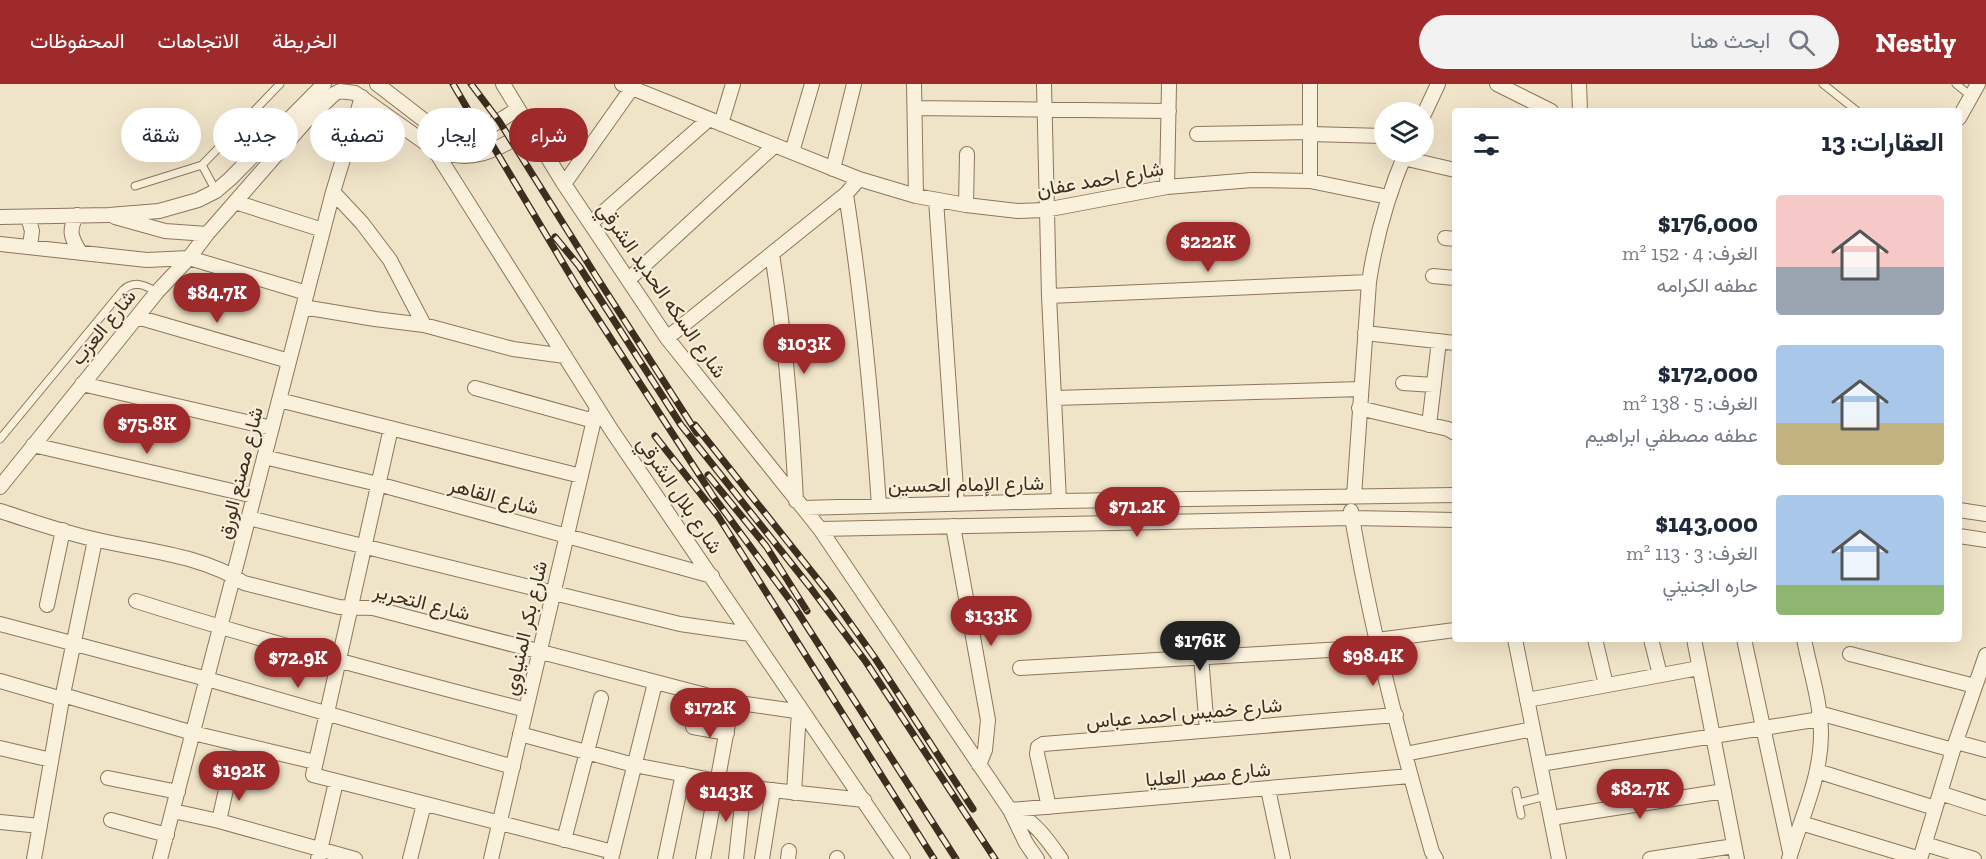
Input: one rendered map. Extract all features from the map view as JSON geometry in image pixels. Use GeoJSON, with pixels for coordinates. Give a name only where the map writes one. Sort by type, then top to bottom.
{"type":"FeatureCollection","features":[{"type":"Feature","properties":{"kind":"street"},"geometry":{"type":"LineString","coordinates":[[0,217],[109,215],[159,211],[198,200],[216,191],[266,145],[324,84]]}},
{"type":"Feature","properties":{"kind":"street"},"geometry":{"type":"LineString","coordinates":[[376,84],[438,131],[458,140],[473,137],[509,115]]}},
{"type":"Feature","properties":{"kind":"street","name":"شارع السكه الحديد الشرقي"},"geometry":{"type":"LineString","coordinates":[[503,84],[517,108]]}},
{"type":"Feature","properties":{"kind":"street"},"geometry":{"type":"LineString","coordinates":[[657,98],[661,84]]}},
{"type":"Feature","properties":{"kind":"street"},"geometry":{"type":"LineString","coordinates":[[591,223],[715,121],[733,84]]}},
{"type":"Feature","properties":{"kind":"street"},"geometry":{"type":"LineString","coordinates":[[792,152],[812,84]]}},
{"type":"Feature","properties":{"kind":"street"},"geometry":{"type":"LineString","coordinates":[[833,169],[854,84]]}},
{"type":"Feature","properties":{"kind":"street"},"geometry":{"type":"LineString","coordinates":[[914,84],[916,196]]}},
{"type":"Feature","properties":{"kind":"street"},"geometry":{"type":"LineString","coordinates":[[1044,84],[1048,296],[1059,501]]}},
{"type":"Feature","properties":{"kind":"street"},"geometry":{"type":"LineString","coordinates":[[1167,187],[1169,84]]}},
{"type":"Feature","properties":{"kind":"street"},"geometry":{"type":"LineString","coordinates":[[1310,84],[1310,181]]}},
{"type":"Feature","properties":{"kind":"street"},"geometry":{"type":"LineString","coordinates":[[1430,102],[1438,84]]}},
{"type":"Feature","properties":{"kind":"street"},"geometry":{"type":"LineString","coordinates":[[1497,84],[1544,108]]}},
{"type":"Feature","properties":{"kind":"street"},"geometry":{"type":"LineString","coordinates":[[1579,84],[1580,108]]}},
{"type":"Feature","properties":{"kind":"street"},"geometry":{"type":"LineString","coordinates":[[564,184],[627,86]]}},
{"type":"Feature","properties":{"kind":"street","name":"شارع احمد عفان"},"geometry":{"type":"LineString","coordinates":[[627,86],[859,179],[916,196],[966,205],[1010,210],[1046,210],[1167,187],[1252,180],[1310,181],[1388,197]]}},
{"type":"Feature","properties":{"kind":"street"},"geometry":{"type":"LineString","coordinates":[[1962,112],[1974,90]]}},
{"type":"Feature","properties":{"kind":"street","name":"شارع العزب"},"geometry":{"type":"LineString","coordinates":[[0,487],[157,292],[189,258],[234,202],[328,99],[340,91],[355,93],[417,136]]}},
{"type":"Feature","properties":{"kind":"street","name":"شارع مصنع الورق"},"geometry":{"type":"LineString","coordinates":[[160,859],[333,192],[362,98]]}},
{"type":"Feature","properties":{"kind":"street"},"geometry":{"type":"LineString","coordinates":[[915,108],[1169,111]]}},
{"type":"Feature","properties":{"kind":"street"},"geometry":{"type":"LineString","coordinates":[[1197,134],[1310,133],[1374,136]]}},
{"type":"Feature","properties":{"kind":"street"},"geometry":{"type":"LineString","coordinates":[[628,280],[775,145]]}},
{"type":"Feature","properties":{"kind":"street"},"geometry":{"type":"LineString","coordinates":[[966,205],[967,154]]}},
{"type":"Feature","properties":{"kind":"street","name":"شارع بلال الشرقي"},"geometry":{"type":"LineString","coordinates":[[443,162],[566,356],[596,414],[712,576],[903,859]]}},
{"type":"Feature","properties":{"kind":"street","name":"شارع السكه الحديد الشرقي"},"geometry":{"type":"LineString","coordinates":[[551,162],[667,338],[820,529],[1010,810]]}},
{"type":"Feature","properties":{"kind":"street"},"geometry":{"type":"LineString","coordinates":[[1402,162],[1388,197],[1375,244],[1369,282],[1352,518],[1378,643],[1410,776],[1436,859]]}},
{"type":"Feature","properties":{"kind":"street"},"geometry":{"type":"LineString","coordinates":[[1428,162],[1452,169]]}},
{"type":"Feature","properties":{"kind":"street"},"geometry":{"type":"LineString","coordinates":[[667,338],[846,194],[859,179]]}},
{"type":"Feature","properties":{"kind":"street"},"geometry":{"type":"LineString","coordinates":[[333,192],[384,251],[424,325]]}},
{"type":"Feature","properties":{"kind":"street"},"geometry":{"type":"LineString","coordinates":[[846,194],[867,353],[879,506]]}},
{"type":"Feature","properties":{"kind":"street"},"geometry":{"type":"LineString","coordinates":[[936,200],[957,504]]}},
{"type":"Feature","properties":{"kind":"street"},"geometry":{"type":"LineString","coordinates":[[234,202],[323,230]]}},
{"type":"Feature","properties":{"kind":"street"},"geometry":{"type":"LineString","coordinates":[[77,215],[72,224],[71,236],[80,252]]}},
{"type":"Feature","properties":{"kind":"street"},"geometry":{"type":"LineString","coordinates":[[109,215],[156,229],[207,234]]}},
{"type":"Feature","properties":{"kind":"street"},"geometry":{"type":"LineString","coordinates":[[28,217],[32,231],[30,246]]}},
{"type":"Feature","properties":{"kind":"street"},"geometry":{"type":"LineString","coordinates":[[0,244],[147,260],[189,258],[307,293]]}},
{"type":"Feature","properties":{"kind":"street"},"geometry":{"type":"LineString","coordinates":[[772,254],[782,317],[800,504]]}},
{"type":"Feature","properties":{"kind":"street"},"geometry":{"type":"LineString","coordinates":[[1433,276],[1452,278]]}},
{"type":"Feature","properties":{"kind":"street"},"geometry":{"type":"LineString","coordinates":[[1048,296],[1369,282]]}},
{"type":"Feature","properties":{"kind":"street"},"geometry":{"type":"LineString","coordinates":[[303,307],[424,325],[513,349],[566,356]]}},
{"type":"Feature","properties":{"kind":"street"},"geometry":{"type":"LineString","coordinates":[[137,317],[289,361]]}},
{"type":"Feature","properties":{"kind":"street"},"geometry":{"type":"LineString","coordinates":[[1365,333],[1452,343]]}},
{"type":"Feature","properties":{"kind":"street"},"geometry":{"type":"LineString","coordinates":[[1429,425],[1439,341]]}},
{"type":"Feature","properties":{"kind":"street"},"geometry":{"type":"LineString","coordinates":[[1403,382],[1434,385]]}},
{"type":"Feature","properties":{"kind":"street"},"geometry":{"type":"LineString","coordinates":[[82,384],[272,428]]}},
{"type":"Feature","properties":{"kind":"street"},"geometry":{"type":"LineString","coordinates":[[475,388],[596,414]]}},
{"type":"Feature","properties":{"kind":"street"},"geometry":{"type":"LineString","coordinates":[[1054,398],[1360,389]]}},
{"type":"Feature","properties":{"kind":"street"},"geometry":{"type":"LineString","coordinates":[[279,400],[581,476]]}},
{"type":"Feature","properties":{"kind":"street"},"geometry":{"type":"LineString","coordinates":[[1359,408],[1452,432]]}},
{"type":"Feature","properties":{"kind":"street","name":"شارع بكر المنياوي"},"geometry":{"type":"LineString","coordinates":[[490,859],[596,414]]}},
{"type":"Feature","properties":{"kind":"street"},"geometry":{"type":"LineString","coordinates":[[314,769],[391,428]]}},
{"type":"Feature","properties":{"kind":"street"},"geometry":{"type":"LineString","coordinates":[[33,446],[254,496]]}},
{"type":"Feature","properties":{"kind":"street","name":"شارع القاهر"},"geometry":{"type":"LineString","coordinates":[[264,457],[378,484],[712,576]]}},
{"type":"Feature","properties":{"kind":"street","name":"شارع الإمام الحسين"},"geometry":{"type":"LineString","coordinates":[[800,504],[879,506],[1452,495]]}},
{"type":"Feature","properties":{"kind":"street"},"geometry":{"type":"LineString","coordinates":[[1962,510],[1986,514]]}},
{"type":"Feature","properties":{"kind":"street","name":"شارع التحرير"},"geometry":{"type":"LineString","coordinates":[[0,511],[95,540],[205,563],[244,582],[339,607],[373,608],[732,702],[801,711]]}},
{"type":"Feature","properties":{"kind":"street"},"geometry":{"type":"LineString","coordinates":[[249,518],[680,624],[750,634]]}},
{"type":"Feature","properties":{"kind":"street"},"geometry":{"type":"LineString","coordinates":[[820,529],[1352,518],[1452,520]]}},
{"type":"Feature","properties":{"kind":"street"},"geometry":{"type":"LineString","coordinates":[[953,526],[987,712],[987,735],[979,765]]}},
{"type":"Feature","properties":{"kind":"street"},"geometry":{"type":"LineString","coordinates":[[47,605],[63,530]]}},
{"type":"Feature","properties":{"kind":"street"},"geometry":{"type":"LineString","coordinates":[[1962,536],[1986,540]]}},
{"type":"Feature","properties":{"kind":"street"},"geometry":{"type":"LineString","coordinates":[[34,859],[63,697],[95,540]]}},
{"type":"Feature","properties":{"kind":"street"},"geometry":{"type":"LineString","coordinates":[[136,602],[338,662],[526,710]]}},
{"type":"Feature","properties":{"kind":"street"},"geometry":{"type":"LineString","coordinates":[[0,624],[207,679],[513,767]]}},
{"type":"Feature","properties":{"kind":"street"},"geometry":{"type":"LineString","coordinates":[[1020,668],[1378,643],[1452,631]]}},
{"type":"Feature","properties":{"kind":"street"},"geometry":{"type":"LineString","coordinates":[[1516,642],[1559,859]]}},
{"type":"Feature","properties":{"kind":"street"},"geometry":{"type":"LineString","coordinates":[[1596,642],[1606,685]]}},
{"type":"Feature","properties":{"kind":"street"},"geometry":{"type":"LineString","coordinates":[[1652,642],[1660,675]]}},
{"type":"Feature","properties":{"kind":"street"},"geometry":{"type":"LineString","coordinates":[[1650,859],[1736,853],[1695,642]]}},
{"type":"Feature","properties":{"kind":"street"},"geometry":{"type":"LineString","coordinates":[[1745,642],[1790,857]]}},
{"type":"Feature","properties":{"kind":"street"},"geometry":{"type":"LineString","coordinates":[[1790,857],[1816,771],[1820,745],[1819,716],[1805,642]]}},
{"type":"Feature","properties":{"kind":"street"},"geometry":{"type":"LineString","coordinates":[[1850,654],[1978,690]]}},
{"type":"Feature","properties":{"kind":"street"},"geometry":{"type":"LineString","coordinates":[[1801,823],[1920,859],[1955,746],[1978,690],[1986,655]]}},
{"type":"Feature","properties":{"kind":"street"},"geometry":{"type":"LineString","coordinates":[[1201,656],[1207,730]]}},
{"type":"Feature","properties":{"kind":"street"},"geometry":{"type":"LineString","coordinates":[[1527,700],[1699,668]]}},
{"type":"Feature","properties":{"kind":"street"},"geometry":{"type":"LineString","coordinates":[[0,681],[193,733],[314,769],[336,782],[564,840],[612,856],[655,682]]}},
{"type":"Feature","properties":{"kind":"street"},"geometry":{"type":"LineString","coordinates":[[564,840],[601,698]]}},
{"type":"Feature","properties":{"kind":"street"},"geometry":{"type":"LineString","coordinates":[[703,859],[732,702]]}},
{"type":"Feature","properties":{"kind":"street"},"geometry":{"type":"LineString","coordinates":[[794,793],[801,711]]}},
{"type":"Feature","properties":{"kind":"street","name":"شارع خميس احمد عباس"},"geometry":{"type":"LineString","coordinates":[[1050,807],[1037,754],[1038,747],[1043,744],[1396,716]]}},
{"type":"Feature","properties":{"kind":"street"},"geometry":{"type":"LineString","coordinates":[[1540,764],[1763,728],[1819,716],[1955,746],[1986,750]]}},
{"type":"Feature","properties":{"kind":"street"},"geometry":{"type":"LineString","coordinates":[[693,727],[727,733]]}},
{"type":"Feature","properties":{"kind":"street"},"geometry":{"type":"LineString","coordinates":[[1405,754],[1533,729]]}},
{"type":"Feature","properties":{"kind":"street"},"geometry":{"type":"LineString","coordinates":[[520,734],[634,765],[744,786],[864,800]]}},
{"type":"Feature","properties":{"kind":"street"},"geometry":{"type":"LineString","coordinates":[[0,748],[51,760]]}},
{"type":"Feature","properties":{"kind":"street"},"geometry":{"type":"LineString","coordinates":[[1816,771],[1935,808]]}},
{"type":"Feature","properties":{"kind":"street"},"geometry":{"type":"LineString","coordinates":[[665,859],[682,774]]}},
{"type":"Feature","properties":{"kind":"street"},"geometry":{"type":"LineString","coordinates":[[219,821],[229,776]]}},
{"type":"Feature","properties":{"kind":"street","name":"شارع مصر العليا"},"geometry":{"type":"LineString","coordinates":[[1010,810],[1410,776]]}},
{"type":"Feature","properties":{"kind":"street"},"geometry":{"type":"LineString","coordinates":[[108,778],[177,792]]}},
{"type":"Feature","properties":{"kind":"street"},"geometry":{"type":"LineString","coordinates":[[319,854],[336,782]]}},
{"type":"Feature","properties":{"kind":"street"},"geometry":{"type":"LineString","coordinates":[[736,859],[744,786]]}},
{"type":"Feature","properties":{"kind":"street"},"geometry":{"type":"LineString","coordinates":[[1268,789],[1283,859]]}},
{"type":"Feature","properties":{"kind":"street"},"geometry":{"type":"LineString","coordinates":[[762,859],[773,790]]}},
{"type":"Feature","properties":{"kind":"street"},"geometry":{"type":"LineString","coordinates":[[1551,818],[1724,791]]}},
{"type":"Feature","properties":{"kind":"street"},"geometry":{"type":"LineString","coordinates":[[1940,793],[1986,808]]}},
{"type":"Feature","properties":{"kind":"street"},"geometry":{"type":"LineString","coordinates":[[410,859],[424,804]]}},
{"type":"Feature","properties":{"kind":"street"},"geometry":{"type":"LineString","coordinates":[[1010,810],[1026,843],[1037,859]]}},
{"type":"Feature","properties":{"kind":"street"},"geometry":{"type":"LineString","coordinates":[[1010,810],[1034,824],[1061,859]]}},
{"type":"Feature","properties":{"kind":"street"},"geometry":{"type":"LineString","coordinates":[[173,811],[219,821],[319,854],[355,859]]}},
{"type":"Feature","properties":{"kind":"street"},"geometry":{"type":"LineString","coordinates":[[111,820],[167,835]]}},
{"type":"Feature","properties":{"kind":"street"},"geometry":{"type":"LineString","coordinates":[[0,822],[40,825]]}},
{"type":"Feature","properties":{"kind":"street"},"geometry":{"type":"LineString","coordinates":[[1924,844],[1974,859]]}},
{"type":"Feature","properties":{"kind":"lane"},"geometry":{"type":"LineString","coordinates":[[135,186],[202,165],[280,84]]}},
{"type":"Feature","properties":{"kind":"lane"},"geometry":{"type":"LineString","coordinates":[[1823,84],[1853,108]]}},
{"type":"Feature","properties":{"kind":"lane"},"geometry":{"type":"LineString","coordinates":[[1956,84],[1974,90]]}},
{"type":"Feature","properties":{"kind":"lane"},"geometry":{"type":"LineString","coordinates":[[202,165],[216,191]]}},
{"type":"Feature","properties":{"kind":"lane"},"geometry":{"type":"LineString","coordinates":[[0,439],[123,290],[129,285],[138,284],[157,292]]}},
{"type":"Feature","properties":{"kind":"lane"},"geometry":{"type":"LineString","coordinates":[[1516,790],[1521,815]]}},
{"type":"Feature","properties":{"kind":"lane"},"geometry":{"type":"LineString","coordinates":[[1519,803],[1546,796]]}},
{"type":"Feature","properties":{"kind":"railway"},"geometry":{"type":"LineString","coordinates":[[453,84],[474,120],[484,131],[576,285],[713,496],[792,603],[956,859]]}},
{"type":"Feature","properties":{"kind":"railway"},"geometry":{"type":"LineString","coordinates":[[471,84],[499,121],[697,433]]}},
{"type":"Feature","properties":{"kind":"railway"},"geometry":{"type":"LineString","coordinates":[[555,237],[579,266],[681,425],[810,587],[866,662],[995,859]]}},
{"type":"Feature","properties":{"kind":"railway"},"geometry":{"type":"LineString","coordinates":[[695,425],[831,596],[875,658],[973,809]]}},
{"type":"Feature","properties":{"kind":"railway"},"geometry":{"type":"LineString","coordinates":[[655,436],[718,516],[934,859]]}},
{"type":"Feature","properties":{"kind":"railway"},"geometry":{"type":"LineString","coordinates":[[708,475],[766,546],[807,611]]}}]}
